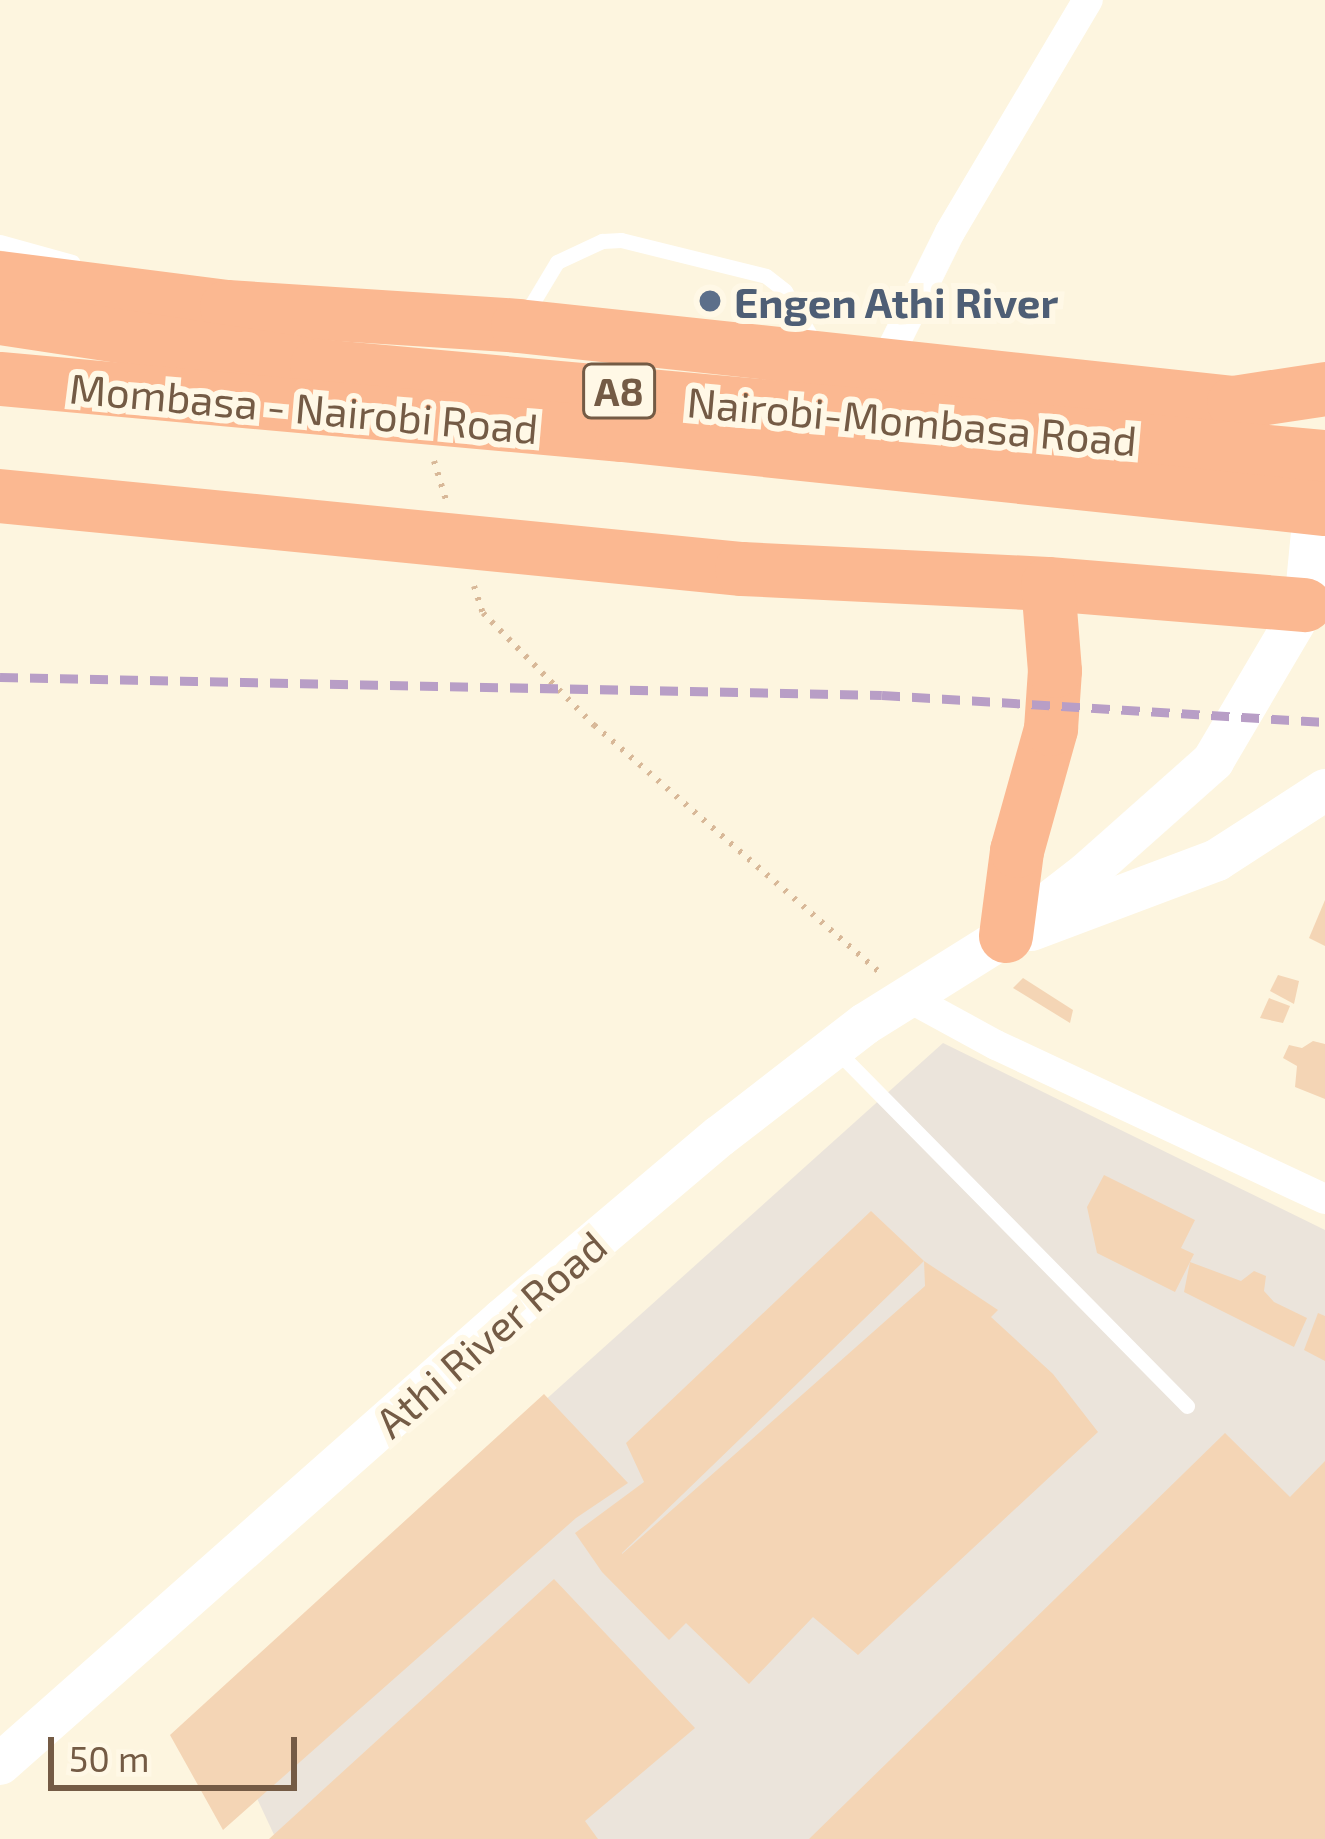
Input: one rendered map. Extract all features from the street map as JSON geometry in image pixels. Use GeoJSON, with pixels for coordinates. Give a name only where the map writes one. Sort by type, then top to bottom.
{"type":"FeatureCollection","features":[{"type":"Feature","properties":{"kind":"highway"},"geometry":{"type":"LineString","coordinates":[[0,278],[226,307],[518,326],[1234,403],[1325,389]]}},
{"type":"Feature","properties":{"kind":"highway","name":"Nairobi-Mombasa Road"},"geometry":{"type":"LineString","coordinates":[[0,318],[317,366],[1239,474],[1325,457]]}},
{"type":"Feature","properties":{"kind":"highway","name":"Mombasa - Nairobi Road"},"geometry":{"type":"LineString","coordinates":[[0,379],[420,417],[1239,474],[1325,509]]}},
{"type":"Feature","properties":{"kind":"highway"},"geometry":{"type":"LineString","coordinates":[[0,496],[742,568],[1048,584],[1315,606]]}},
{"type":"Feature","properties":{"kind":"highway"},"geometry":{"type":"LineString","coordinates":[[1006,936],[1017,851],[1051,729],[1055,671],[1048,584]]}},
{"type":"Feature","properties":{"kind":"main road","name":"Athi River Road"},"geometry":{"type":"LineString","coordinates":[[0,1764],[502,1320],[754,1108],[906,996],[1006,936],[1088,873],[1213,761],[1315,606],[1325,441]]}},
{"type":"Feature","properties":{"kind":"main road","name":"Athi River Road"},"geometry":{"type":"LineString","coordinates":[[1006,936],[1039,928],[1217,860],[1324,793]]}},
{"type":"Feature","properties":{"kind":"street"},"geometry":{"type":"LineString","coordinates":[[884,364],[950,232],[1088,0]]}},
{"type":"Feature","properties":{"kind":"street"},"geometry":{"type":"LineString","coordinates":[[906,996],[996,1045],[1325,1199]]}},
{"type":"Feature","properties":{"kind":"lane"},"geometry":{"type":"LineString","coordinates":[[518,326],[556,262],[578,249],[621,240],[766,276],[785,291],[824,360]]}},
{"type":"Feature","properties":{"kind":"lane"},"geometry":{"type":"LineString","coordinates":[[0,242],[91,268]]}},
{"type":"Feature","properties":{"kind":"lane"},"geometry":{"type":"LineString","coordinates":[[113,274],[226,307]]}},
{"type":"Feature","properties":{"kind":"lane"},"geometry":{"type":"LineString","coordinates":[[836,1050],[1187,1406]]}},
{"type":"Feature","properties":{"kind":"path"},"geometry":{"type":"LineString","coordinates":[[420,417],[483,613],[594,725],[906,996]]}},
{"type":"Feature","properties":{"kind":"shaded area"},"geometry":{"type":"Polygon","coordinates":[[[943,1043],[1325,1230],[1325,1839],[276,1839],[211,1700],[943,1043]]]}},
{"type":"Feature","properties":{"kind":"building"},"geometry":{"type":"Polygon","coordinates":[[[1325,900],[1325,946],[1309,938],[1325,900]]]}},
{"type":"Feature","properties":{"kind":"building"},"geometry":{"type":"Polygon","coordinates":[[[1278,975],[1299,981],[1294,1004],[1270,991],[1278,975]]]}},
{"type":"Feature","properties":{"kind":"building"},"geometry":{"type":"Polygon","coordinates":[[[1023,978],[1073,1010],[1070,1023],[1013,988],[1023,978]]]}},
{"type":"Feature","properties":{"kind":"building"},"geometry":{"type":"Polygon","coordinates":[[[1269,998],[1290,1006],[1283,1023],[1260,1018],[1269,998]]]}},
{"type":"Feature","properties":{"kind":"building"},"geometry":{"type":"Polygon","coordinates":[[[1313,1041],[1325,1044],[1325,1099],[1295,1087],[1297,1066],[1283,1058],[1289,1045],[1302,1048],[1313,1041]]]}},
{"type":"Feature","properties":{"kind":"building"},"geometry":{"type":"Polygon","coordinates":[[[1104,1175],[1195,1220],[1181,1248],[1194,1254],[1175,1292],[1097,1253],[1087,1207],[1104,1175]]]}},
{"type":"Feature","properties":{"kind":"building"},"geometry":{"type":"Polygon","coordinates":[[[871,1211],[924,1261],[998,1310],[991,1317],[1053,1374],[1098,1432],[858,1655],[813,1617],[749,1684],[686,1623],[669,1640],[602,1572],[575,1533],[644,1482],[626,1443],[871,1211]],[[924,1261],[622,1554],[925,1286],[924,1261]]]}},
{"type":"Feature","properties":{"kind":"building"},"geometry":{"type":"Polygon","coordinates":[[[1190,1262],[1241,1281],[1254,1271],[1266,1276],[1264,1291],[1274,1302],[1307,1318],[1294,1347],[1184,1292],[1190,1262]]]}},
{"type":"Feature","properties":{"kind":"building"},"geometry":{"type":"Polygon","coordinates":[[[1318,1313],[1325,1316],[1325,1361],[1304,1350],[1318,1313]]]}},
{"type":"Feature","properties":{"kind":"building"},"geometry":{"type":"Polygon","coordinates":[[[544,1394],[628,1483],[576,1518],[223,1830],[170,1735],[544,1394]]]}},
{"type":"Feature","properties":{"kind":"building"},"geometry":{"type":"Polygon","coordinates":[[[1225,1433],[1290,1497],[1325,1461],[1325,1839],[809,1839],[1225,1433]]]}},
{"type":"Feature","properties":{"kind":"building"},"geometry":{"type":"Polygon","coordinates":[[[554,1579],[695,1728],[585,1821],[598,1839],[269,1839],[554,1579]]]}},
{"type":"Feature","properties":{"kind":"railway"},"geometry":{"type":"LineString","coordinates":[[0,677],[882,695],[1325,722]]}},
{"type":"Feature","properties":{"kind":"place","name":"Engen Athi River"},"geometry":{"type":"Point","coordinates":[710,301]}}]}
